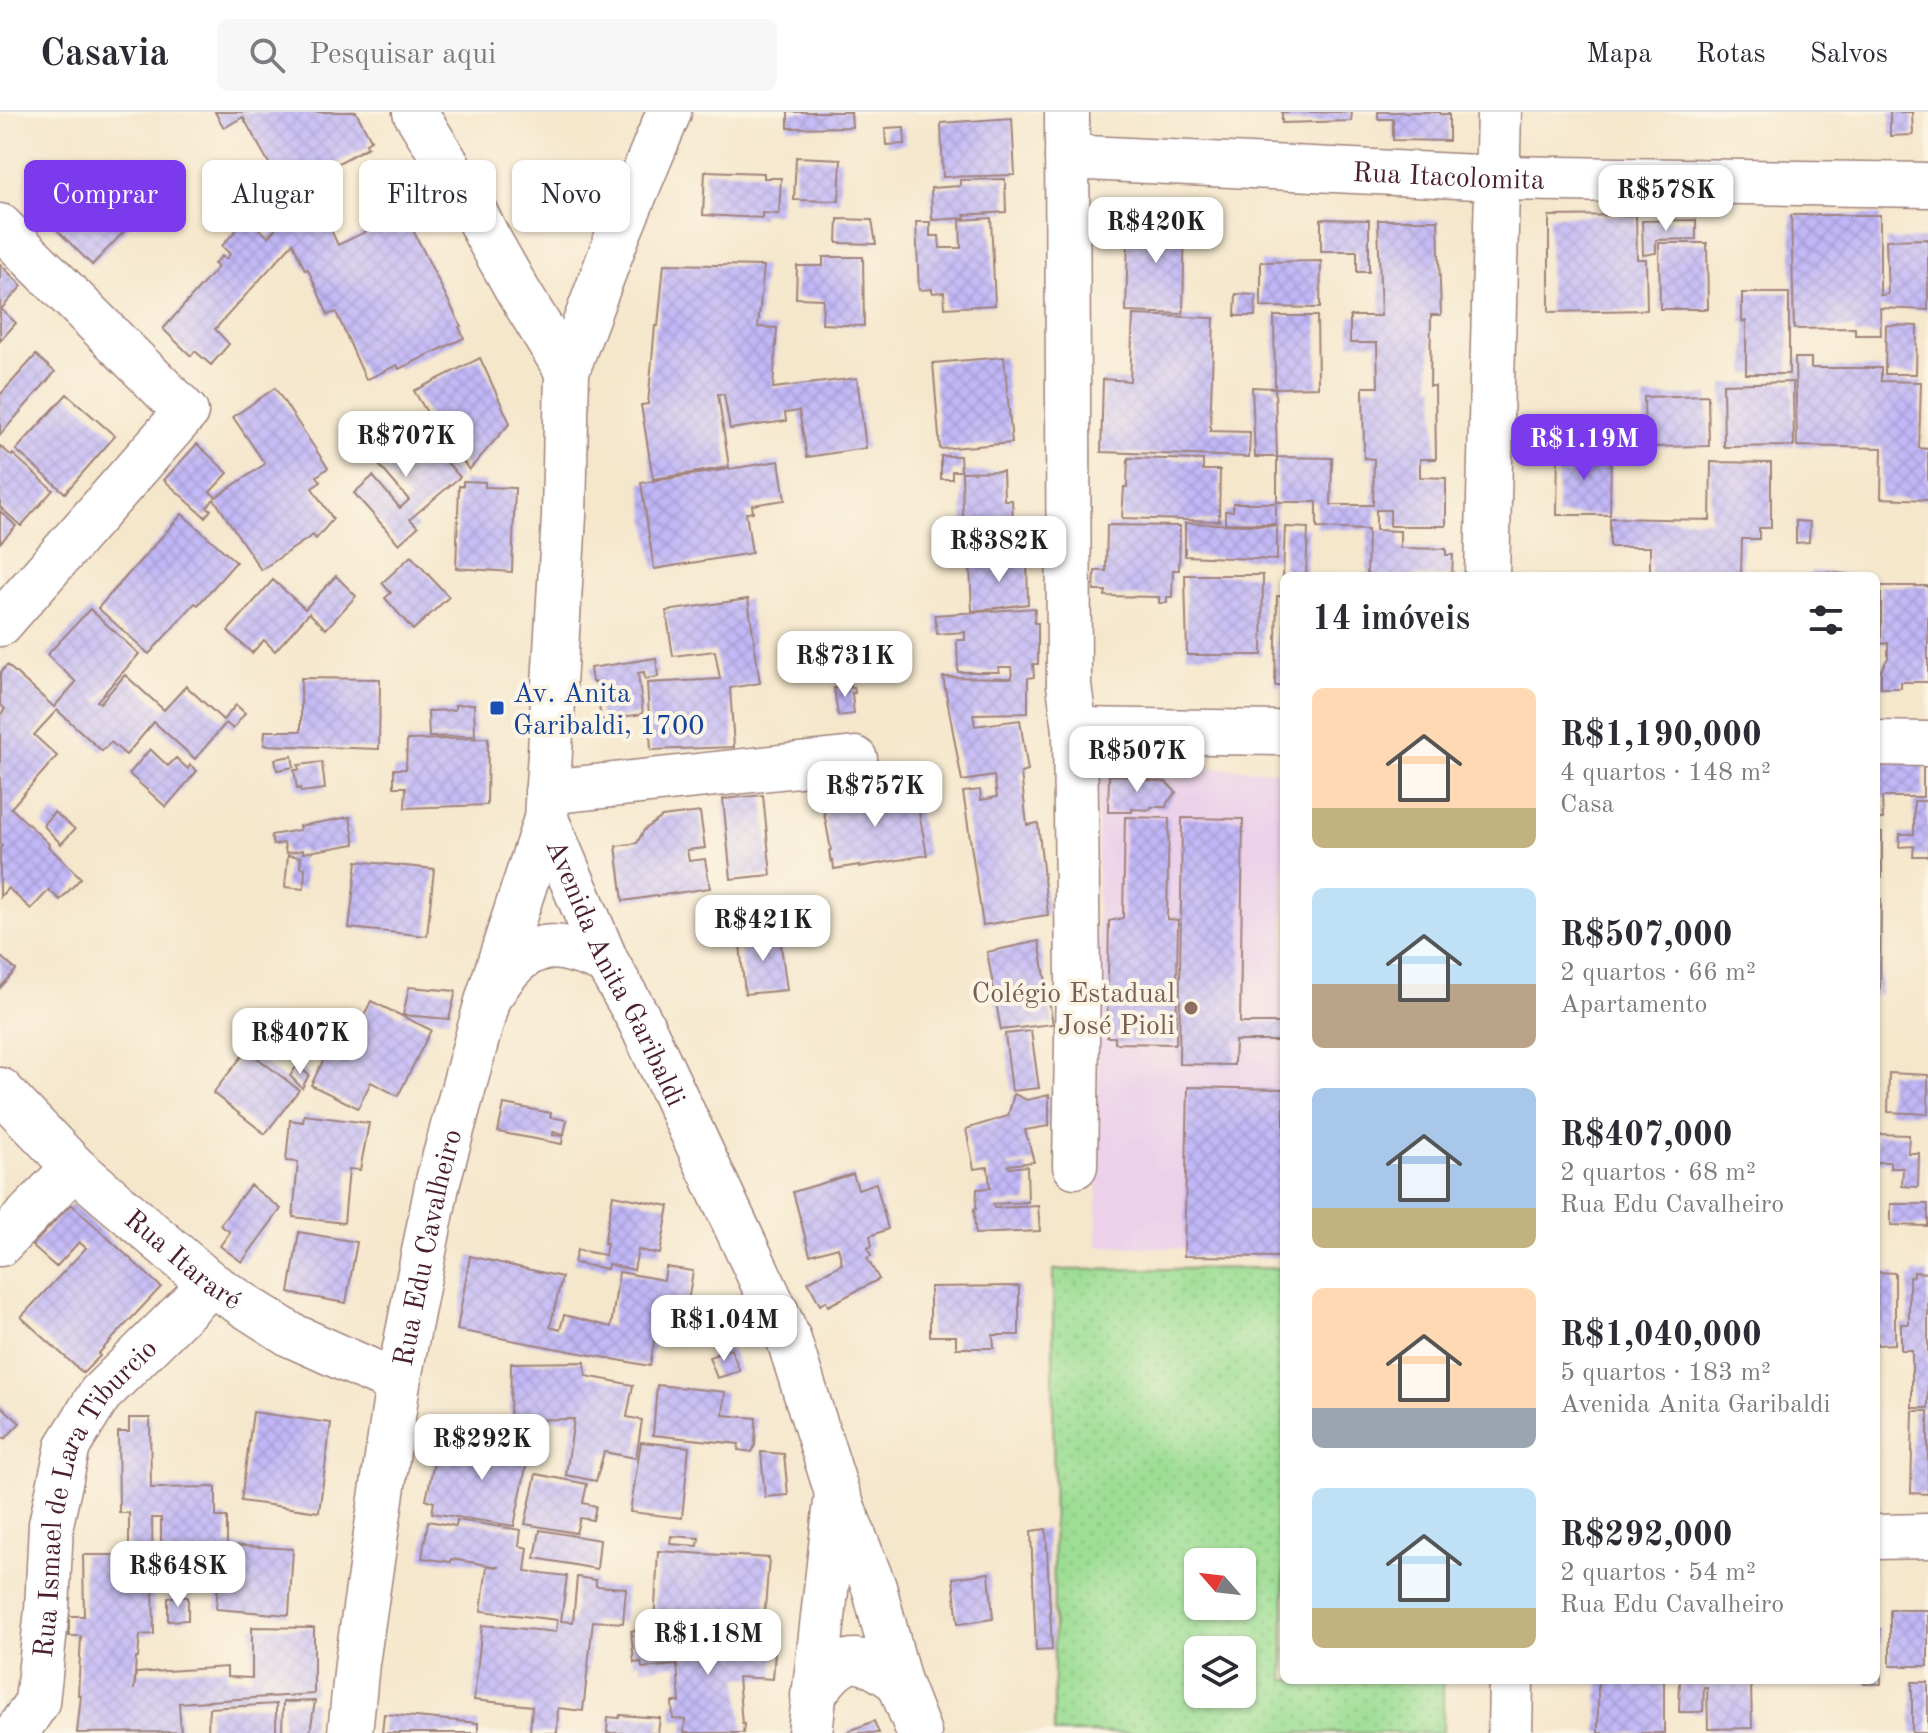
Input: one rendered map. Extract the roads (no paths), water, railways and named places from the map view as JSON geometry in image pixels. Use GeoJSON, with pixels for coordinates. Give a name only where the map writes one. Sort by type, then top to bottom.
{"type":"FeatureCollection","features":[{"type":"Feature","properties":{"kind":"street"},"geometry":{"type":"LineString","coordinates":[[415,112],[567,371]]}},
{"type":"Feature","properties":{"kind":"street"},"geometry":{"type":"LineString","coordinates":[[567,371],[617,237],[669,112]]}},
{"type":"Feature","properties":{"kind":"street"},"geometry":{"type":"LineString","coordinates":[[1067,112],[1069,685],[1075,730],[1078,978],[1075,1166]]}},
{"type":"Feature","properties":{"kind":"street"},"geometry":{"type":"LineString","coordinates":[[1487,572],[1499,112]]}},
{"type":"Feature","properties":{"kind":"street","name":"Rua Itacolomita"},"geometry":{"type":"LineString","coordinates":[[1067,157],[1498,178],[1928,185]]}},
{"type":"Feature","properties":{"kind":"street"},"geometry":{"type":"LineString","coordinates":[[0,226],[186,412],[0,624]]}},
{"type":"Feature","properties":{"kind":"street"},"geometry":{"type":"LineString","coordinates":[[487,236],[538,286],[557,296],[590,276],[617,237]]}},
{"type":"Feature","properties":{"kind":"street","name":"Avenida Anita Garibaldi"},"geometry":{"type":"LineString","coordinates":[[567,371],[564,516],[547,805],[607,963],[639,1019],[788,1337],[837,1493],[874,1587],[899,1682],[919,1733]]}},
{"type":"Feature","properties":{"kind":"street"},"geometry":{"type":"LineString","coordinates":[[1075,730],[1280,733]]}},
{"type":"Feature","properties":{"kind":"street"},"geometry":{"type":"LineString","coordinates":[[1880,743],[1928,744]]}},
{"type":"Feature","properties":{"kind":"street"},"geometry":{"type":"LineString","coordinates":[[547,805],[855,759]]}},
{"type":"Feature","properties":{"kind":"street","name":"Rua Edu Cavalheiro"},"geometry":{"type":"LineString","coordinates":[[350,1733],[357,1663],[398,1383],[438,1181],[488,998],[547,805]]}},
{"type":"Feature","properties":{"kind":"street"},"geometry":{"type":"LineString","coordinates":[[488,998],[508,970],[538,949],[564,947],[607,963]]}},
{"type":"Feature","properties":{"kind":"street","name":"Rua Itararé"},"geometry":{"type":"LineString","coordinates":[[0,1090],[74,1167],[211,1284],[291,1335],[398,1383]]}},
{"type":"Feature","properties":{"kind":"street"},"geometry":{"type":"LineString","coordinates":[[0,1244],[74,1167]]}},
{"type":"Feature","properties":{"kind":"street","name":"Rua Ismael de Lara Tiburcio"},"geometry":{"type":"LineString","coordinates":[[16,1733],[37,1702],[47,1610],[51,1524],[68,1446],[100,1394],[211,1284]]}},
{"type":"Feature","properties":{"kind":"street"},"geometry":{"type":"LineString","coordinates":[[812,1714],[837,1493]]}},
{"type":"Feature","properties":{"kind":"street"},"geometry":{"type":"LineString","coordinates":[[1880,1537],[1928,1536]]}},
{"type":"Feature","properties":{"kind":"street"},"geometry":{"type":"LineString","coordinates":[[812,1714],[832,1671],[841,1665],[855,1660],[867,1661],[899,1682]]}},
{"type":"Feature","properties":{"kind":"street"},"geometry":{"type":"LineString","coordinates":[[1510,1733],[1511,1684]]}},
{"type":"Feature","properties":{"kind":"place","name":"Av. Anita Garibaldi, 1700"},"geometry":{"type":"Point","coordinates":[497,708]}},
{"type":"Feature","properties":{"kind":"place","name":"Colégio Estadual José Pioli"},"geometry":{"type":"Point","coordinates":[1191,1008]}}]}
